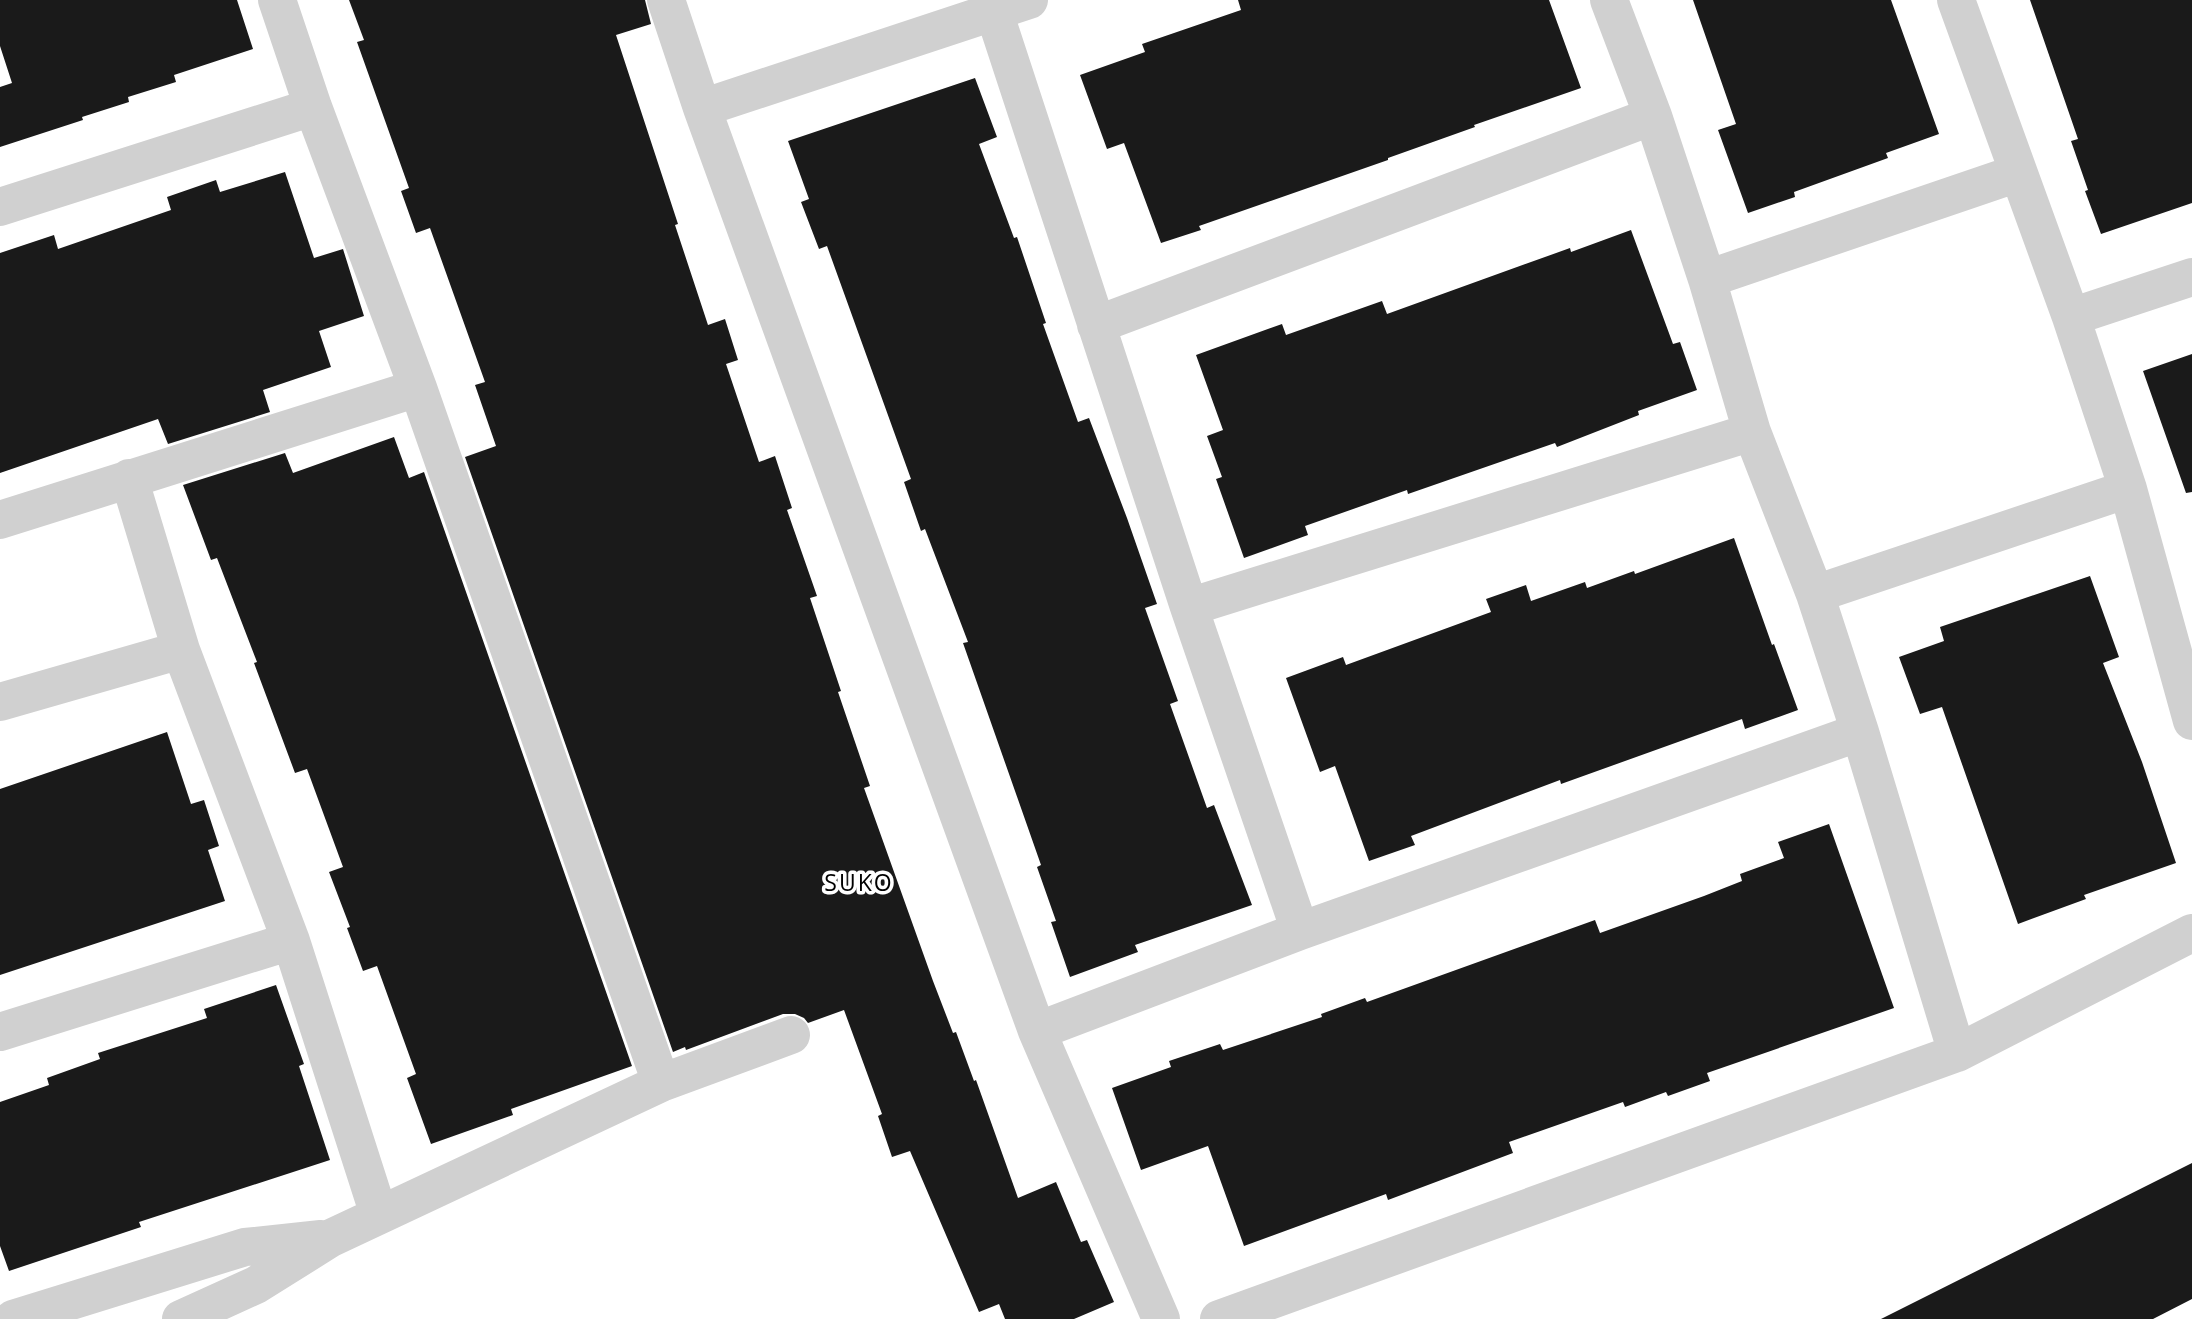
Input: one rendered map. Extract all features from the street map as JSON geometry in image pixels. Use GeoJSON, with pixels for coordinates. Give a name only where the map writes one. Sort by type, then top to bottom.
{"type":"FeatureCollection","features":[{"type":"Feature","properties":{"kind":"street"},"geometry":{"type":"LineString","coordinates":[[277,0],[313,107],[418,388],[661,1083]]}},
{"type":"Feature","properties":{"kind":"street"},"geometry":{"type":"LineString","coordinates":[[666,0],[702,108],[1038,1031],[1161,1319]]}},
{"type":"Feature","properties":{"kind":"street"},"geometry":{"type":"LineString","coordinates":[[1609,0],[1653,116],[1707,279],[1752,432],[1815,594],[1860,732],[1957,1053]]}},
{"type":"Feature","properties":{"kind":"street"},"geometry":{"type":"LineString","coordinates":[[1956,0],[2071,317],[2128,489],[2192,721]]}},
{"type":"Feature","properties":{"kind":"street"},"geometry":{"type":"LineString","coordinates":[[702,108],[1012,6],[1096,325],[1300,931]]}},
{"type":"Feature","properties":{"kind":"street"},"geometry":{"type":"LineString","coordinates":[[0,207],[313,107]]}},
{"type":"Feature","properties":{"kind":"street"},"geometry":{"type":"LineString","coordinates":[[1096,325],[1653,116]]}},
{"type":"Feature","properties":{"kind":"street"},"geometry":{"type":"LineString","coordinates":[[1707,279],[2018,173]]}},
{"type":"Feature","properties":{"kind":"street"},"geometry":{"type":"LineString","coordinates":[[2071,317],[2192,277]]}},
{"type":"Feature","properties":{"kind":"street"},"geometry":{"type":"LineString","coordinates":[[0,520],[418,388]]}},
{"type":"Feature","properties":{"kind":"street"},"geometry":{"type":"LineString","coordinates":[[1189,607],[1752,432]]}},
{"type":"Feature","properties":{"kind":"street"},"geometry":{"type":"LineString","coordinates":[[129,478],[181,650],[291,941],[379,1215]]}},
{"type":"Feature","properties":{"kind":"street"},"geometry":{"type":"LineString","coordinates":[[1815,594],[2128,489]]}},
{"type":"Feature","properties":{"kind":"street"},"geometry":{"type":"LineString","coordinates":[[0,702],[181,650]]}},
{"type":"Feature","properties":{"kind":"street"},"geometry":{"type":"LineString","coordinates":[[1038,1031],[1300,931],[1860,732]]}},
{"type":"Feature","properties":{"kind":"street"},"geometry":{"type":"LineString","coordinates":[[1219,1319],[1957,1053],[2192,933]]}},
{"type":"Feature","properties":{"kind":"street"},"geometry":{"type":"LineString","coordinates":[[0,1031],[291,941]]}},
{"type":"Feature","properties":{"kind":"street"},"geometry":{"type":"LineString","coordinates":[[181,1319],[256,1285],[331,1238],[661,1083],[791,1035]]}},
{"type":"Feature","properties":{"kind":"street"},"geometry":{"type":"LineString","coordinates":[[13,1319],[245,1247],[331,1238]]}},
{"type":"Feature","properties":{"kind":"building"},"geometry":{"type":"Polygon","coordinates":[[[0,0],[237,0],[253,49],[174,75],[176,82],[128,97],[129,102],[82,117],[83,120],[0,147],[0,87],[12,83],[0,46],[0,0]]]}},
{"type":"Feature","properties":{"kind":"building"},"geometry":{"type":"Polygon","coordinates":[[[349,0],[645,0],[651,24],[616,35],[708,325],[725,319],[738,360],[726,364],[759,462],[775,456],[792,508],[787,510],[817,596],[810,598],[870,786],[864,788],[933,981],[953,1033],[956,1032],[974,1081],[976,1080],[1018,1198],[1056,1182],[1081,1242],[1087,1240],[1114,1302],[1074,1319],[1005,1319],[999,1304],[979,1312],[910,1151],[892,1157],[878,1116],[882,1114],[844,1010],[808,1023],[795,1014],[783,1014],[686,1050],[685,1047],[673,1052],[465,457],[496,446],[475,385],[485,382],[430,228],[416,233],[401,191],[409,188],[357,42],[364,40],[349,0]]]}},
{"type":"Feature","properties":{"kind":"building"},"geometry":{"type":"Polygon","coordinates":[[[1238,0],[1549,0],[1581,88],[1474,125],[1475,127],[1388,160],[1199,226],[1201,230],[1161,243],[1124,143],[1107,149],[1080,75],[1145,52],[1142,44],[1241,10],[1238,0]]]}},
{"type":"Feature","properties":{"kind":"building"},"geometry":{"type":"Polygon","coordinates":[[[1693,0],[1891,0],[1939,134],[1886,153],[1888,158],[1794,192],[1795,197],[1748,213],[1718,130],[1736,124],[1693,0]]]}},
{"type":"Feature","properties":{"kind":"building"},"geometry":{"type":"Polygon","coordinates":[[[2030,0],[2192,0],[2192,203],[2101,234],[2071,141],[2078,139],[2030,0]]]}},
{"type":"Feature","properties":{"kind":"building"},"geometry":{"type":"Polygon","coordinates":[[[975,78],[997,137],[979,144],[1014,238],[1017,237],[1046,323],[1043,324],[1078,422],[1089,418],[1127,518],[1157,604],[1145,608],[1178,701],[1170,704],[1207,808],[1214,805],[1252,905],[1135,945],[1138,952],[1070,977],[1051,922],[1056,921],[1037,867],[1041,865],[963,643],[968,642],[925,529],[921,531],[904,482],[911,479],[827,246],[819,249],[801,202],[809,199],[788,141],[975,78]]]}},
{"type":"Feature","properties":{"kind":"building"},"geometry":{"type":"Polygon","coordinates":[[[285,172],[314,258],[343,249],[364,316],[319,331],[331,367],[263,390],[270,412],[168,444],[158,419],[0,473],[0,253],[54,235],[58,249],[171,210],[167,197],[216,180],[220,192],[285,172]]]}},
{"type":"Feature","properties":{"kind":"building"},"geometry":{"type":"Polygon","coordinates":[[[1631,230],[1673,344],[1680,342],[1697,390],[1638,411],[1639,415],[1557,447],[1555,443],[1305,526],[1308,535],[1244,558],[1216,479],[1222,477],[1207,436],[1223,430],[1196,355],[1282,324],[1286,335],[1382,301],[1387,314],[1570,248],[1571,252],[1631,230]]]}},
{"type":"Feature","properties":{"kind":"building"},"geometry":{"type":"Polygon","coordinates":[[[2192,354],[2192,492],[2186,493],[2143,371],[2192,354]]]}},
{"type":"Feature","properties":{"kind":"building"},"geometry":{"type":"Polygon","coordinates":[[[394,437],[409,478],[424,472],[632,1066],[511,1109],[513,1115],[431,1144],[407,1078],[416,1074],[377,966],[363,971],[347,928],[350,927],[329,872],[343,867],[307,769],[295,773],[254,663],[257,662],[217,558],[211,560],[183,485],[285,453],[293,473],[394,437]]]}},
{"type":"Feature","properties":{"kind":"building"},"geometry":{"type":"Polygon","coordinates":[[[1734,538],[1798,710],[1745,729],[1742,719],[1561,784],[1560,780],[1411,836],[1415,845],[1369,861],[1335,766],[1320,772],[1286,678],[1343,657],[1346,665],[1491,612],[1486,599],[1526,585],[1531,601],[1585,582],[1587,588],[1634,571],[1635,574],[1734,538]]]}},
{"type":"Feature","properties":{"kind":"building"},"geometry":{"type":"Polygon","coordinates":[[[2090,576],[2119,657],[2103,663],[2142,762],[2176,863],[2084,895],[2086,899],[2018,924],[1942,707],[1920,714],[1899,657],[1944,641],[1940,627],[2090,576]]]}},
{"type":"Feature","properties":{"kind":"building"},"geometry":{"type":"Polygon","coordinates":[[[167,732],[191,804],[204,800],[219,846],[208,850],[225,901],[0,975],[0,789],[167,732]]]}},
{"type":"Feature","properties":{"kind":"building"},"geometry":{"type":"Polygon","coordinates":[[[1829,824],[1894,1008],[1707,1073],[1710,1081],[1668,1096],[1666,1092],[1625,1107],[1623,1102],[1509,1142],[1513,1153],[1388,1200],[1386,1194],[1244,1246],[1208,1146],[1141,1170],[1112,1088],[1171,1067],[1169,1061],[1220,1044],[1223,1050],[1322,1017],[1321,1014],[1365,998],[1367,1002],[1595,920],[1600,933],[1704,896],[1742,881],[1740,874],[1784,858],[1778,842],[1829,824]]]}},
{"type":"Feature","properties":{"kind":"building"},"geometry":{"type":"Polygon","coordinates":[[[276,985],[304,1064],[299,1066],[330,1160],[139,1222],[141,1227],[9,1271],[0,1246],[0,1102],[49,1085],[47,1078],[100,1059],[98,1053],[207,1018],[204,1009],[276,985]]]}},
{"type":"Feature","properties":{"kind":"building"},"geometry":{"type":"Polygon","coordinates":[[[2192,1163],[2192,1299],[2153,1319],[1881,1319],[2192,1163]]]}},
{"type":"Feature","properties":{"kind":"district","name":"SUKO"},"geometry":{"type":"Point","coordinates":[859,883]}}]}
